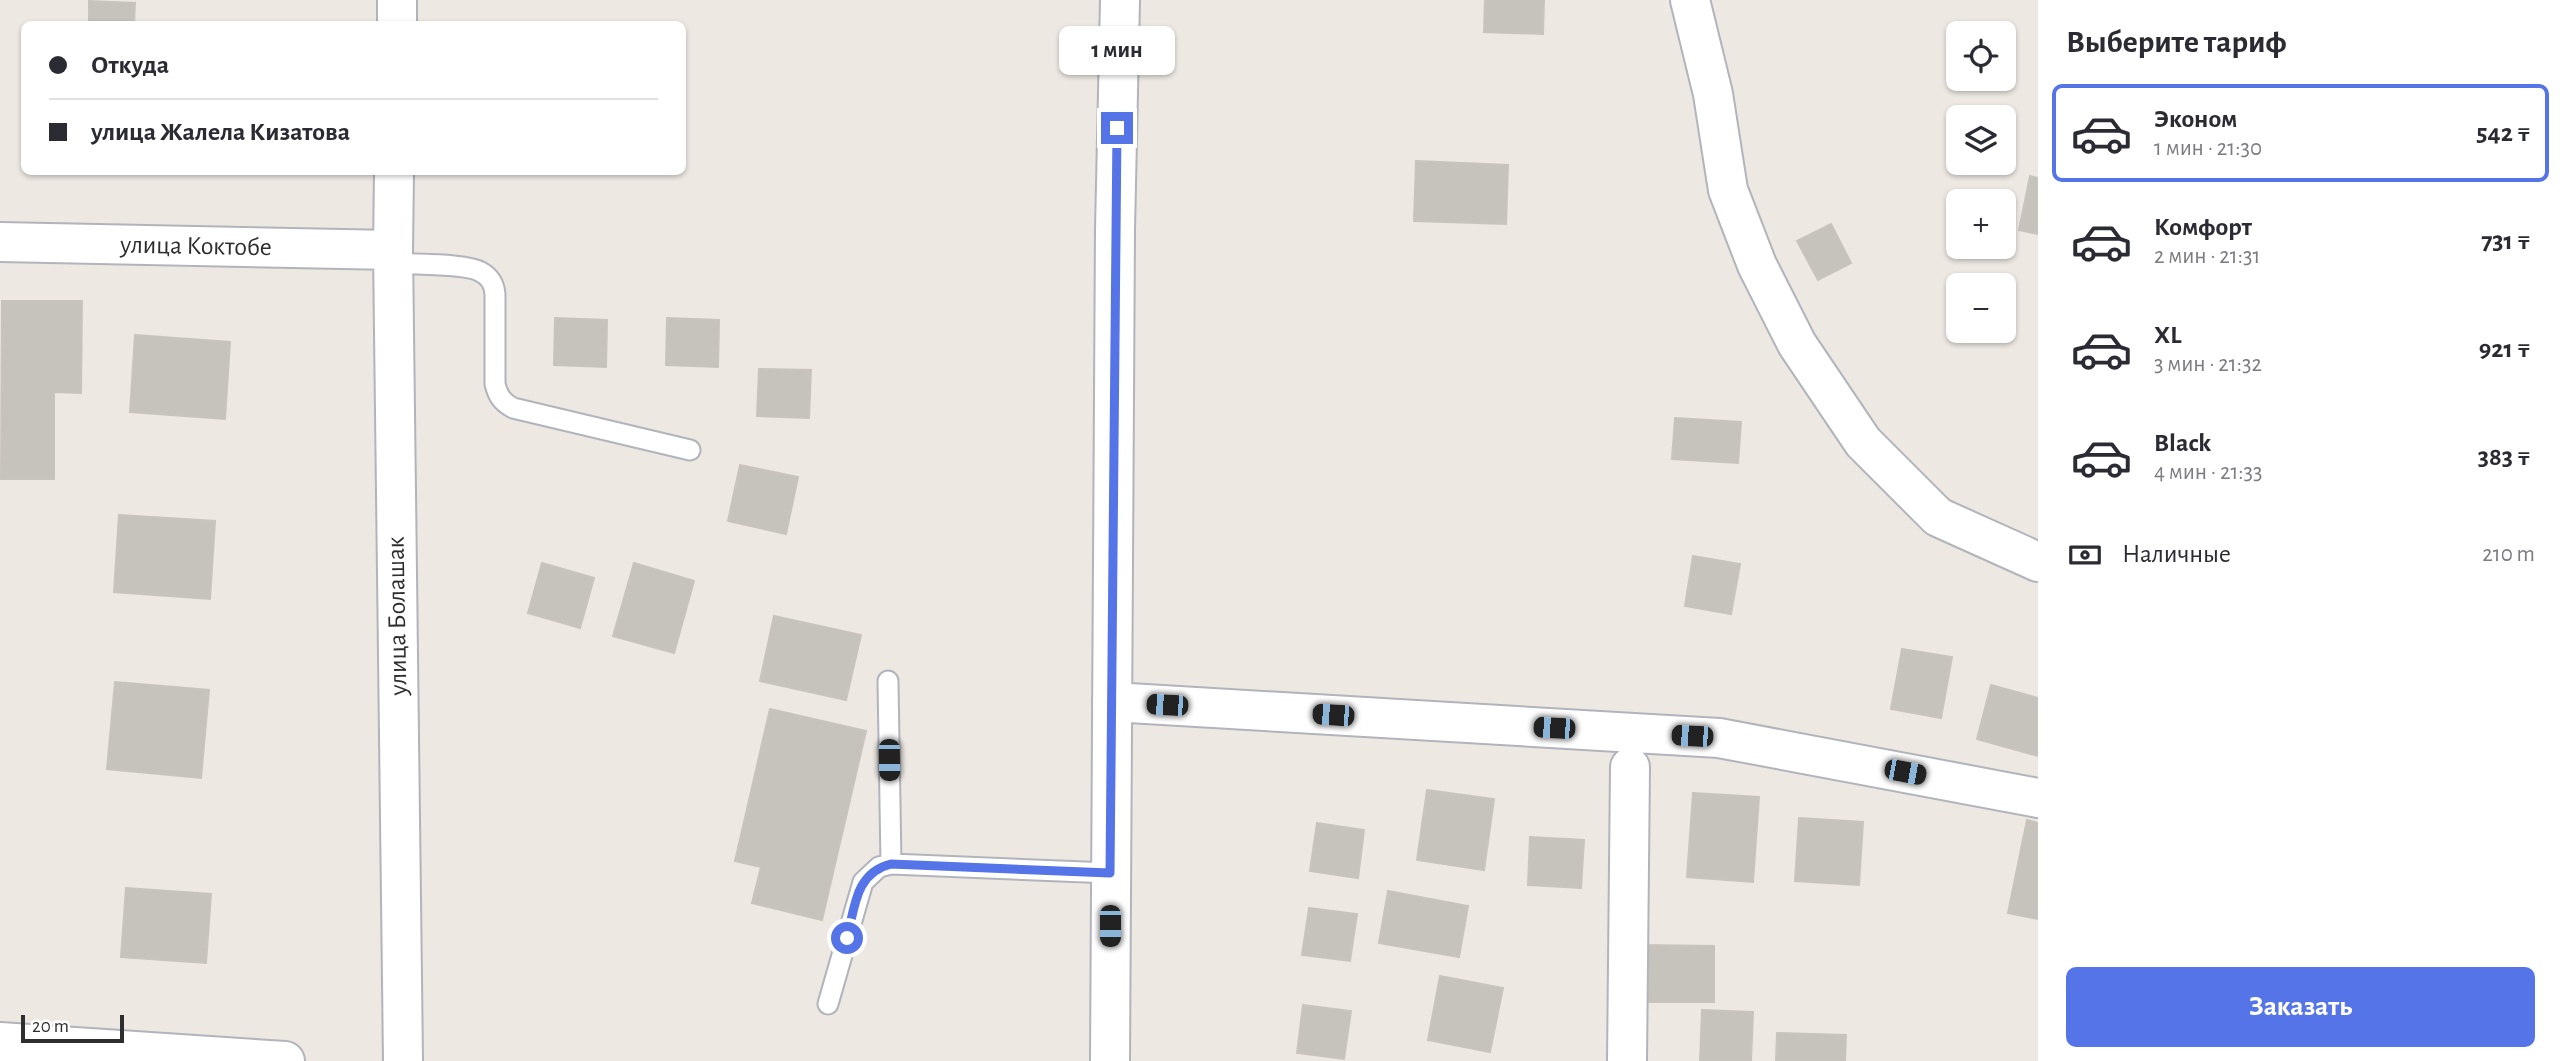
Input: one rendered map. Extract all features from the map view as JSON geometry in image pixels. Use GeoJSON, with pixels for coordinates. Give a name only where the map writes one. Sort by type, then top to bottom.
{"type":"FeatureCollection","features":[{"type":"Feature","properties":{"kind":"street"},"geometry":{"type":"LineString","coordinates":[[397,0],[397,21]]}},
{"type":"Feature","properties":{"kind":"street"},"geometry":{"type":"LineString","coordinates":[[1110,1061],[1115,244],[1120,0]]}},
{"type":"Feature","properties":{"kind":"street"},"geometry":{"type":"LineString","coordinates":[[1690,0],[1713,94],[1728,190],[1756,265],[1797,344],[1863,442],[1938,517],[2038,562]]}},
{"type":"Feature","properties":{"kind":"street","name":"улица Болашак"},"geometry":{"type":"LineString","coordinates":[[394,175],[403,1061]]}},
{"type":"Feature","properties":{"kind":"street","name":"улица Коктобе"},"geometry":{"type":"LineString","coordinates":[[0,242],[393,257]]}},
{"type":"Feature","properties":{"kind":"street"},"geometry":{"type":"LineString","coordinates":[[1112,702],[1719,738],[2038,797]]}},
{"type":"Feature","properties":{"kind":"street"},"geometry":{"type":"LineString","coordinates":[[1627,1061],[1630,766]]}},
{"type":"Feature","properties":{"kind":"street"},"geometry":{"type":"LineString","coordinates":[[0,1042],[285,1061]]}},
{"type":"Feature","properties":{"kind":"lane"},"geometry":{"type":"LineString","coordinates":[[393,257],[474,268],[488,276],[494,284],[495,293],[495,384],[504,403],[513,408],[690,450]]}},
{"type":"Feature","properties":{"kind":"lane"},"geometry":{"type":"LineString","coordinates":[[888,681],[891,864]]}},
{"type":"Feature","properties":{"kind":"lane"},"geometry":{"type":"LineString","coordinates":[[828,1004],[863,882],[879,867],[891,864],[1110,873]]}},
{"type":"Feature","properties":{"kind":"building"},"geometry":{"type":"Polygon","coordinates":[[[1485,0],[1544,0],[1543,34],[1484,32],[1485,0]]]}},
{"type":"Feature","properties":{"kind":"building"},"geometry":{"type":"Polygon","coordinates":[[[89,1],[135,3],[134,21],[89,21],[89,1]]]}},
{"type":"Feature","properties":{"kind":"building"},"geometry":{"type":"Polygon","coordinates":[[[1416,161],[1508,165],[1506,224],[1414,221],[1416,161]]]}},
{"type":"Feature","properties":{"kind":"building"},"geometry":{"type":"Polygon","coordinates":[[[2030,176],[2038,178],[2038,234],[2019,230],[2030,176]]]}},
{"type":"Feature","properties":{"kind":"building"},"geometry":{"type":"Polygon","coordinates":[[[1831,224],[1851,263],[1818,280],[1797,241],[1831,224]]]}},
{"type":"Feature","properties":{"kind":"building"},"geometry":{"type":"Polygon","coordinates":[[[2,301],[82,301],[81,393],[54,392],[54,479],[1,479],[2,301]]]}},
{"type":"Feature","properties":{"kind":"building"},"geometry":{"type":"Polygon","coordinates":[[[555,318],[607,320],[606,367],[554,365],[555,318]]]}},
{"type":"Feature","properties":{"kind":"building"},"geometry":{"type":"Polygon","coordinates":[[[667,318],[719,320],[718,367],[666,365],[667,318]]]}},
{"type":"Feature","properties":{"kind":"building"},"geometry":{"type":"Polygon","coordinates":[[[135,335],[230,342],[225,419],[130,412],[135,335]]]}},
{"type":"Feature","properties":{"kind":"building"},"geometry":{"type":"Polygon","coordinates":[[[759,369],[811,370],[809,418],[757,416],[759,369]]]}},
{"type":"Feature","properties":{"kind":"building"},"geometry":{"type":"Polygon","coordinates":[[[1675,418],[1741,422],[1738,463],[1672,459],[1675,418]]]}},
{"type":"Feature","properties":{"kind":"building"},"geometry":{"type":"Polygon","coordinates":[[[740,465],[798,477],[786,534],[728,521],[740,465]]]}},
{"type":"Feature","properties":{"kind":"building"},"geometry":{"type":"Polygon","coordinates":[[[119,515],[215,521],[210,599],[114,592],[119,515]]]}},
{"type":"Feature","properties":{"kind":"building"},"geometry":{"type":"Polygon","coordinates":[[[1693,556],[1740,564],[1731,614],[1685,606],[1693,556]]]}},
{"type":"Feature","properties":{"kind":"building"},"geometry":{"type":"Polygon","coordinates":[[[542,563],[594,578],[580,628],[528,613],[542,563]]]}},
{"type":"Feature","properties":{"kind":"building"},"geometry":{"type":"Polygon","coordinates":[[[634,563],[694,581],[674,653],[613,636],[634,563]]]}},
{"type":"Feature","properties":{"kind":"building"},"geometry":{"type":"Polygon","coordinates":[[[774,616],[861,635],[846,700],[760,681],[774,616]]]}},
{"type":"Feature","properties":{"kind":"building"},"geometry":{"type":"Polygon","coordinates":[[[1902,649],[1952,657],[1941,718],[1891,709],[1902,649]]]}},
{"type":"Feature","properties":{"kind":"building"},"geometry":{"type":"Polygon","coordinates":[[[115,682],[209,690],[201,778],[107,769],[115,682]]]}},
{"type":"Feature","properties":{"kind":"building"},"geometry":{"type":"Polygon","coordinates":[[[1991,685],[2038,698],[2038,756],[1977,739],[1991,685]]]}},
{"type":"Feature","properties":{"kind":"building"},"geometry":{"type":"Polygon","coordinates":[[[770,709],[866,731],[822,920],[752,903],[761,867],[735,861],[770,709]]]}},
{"type":"Feature","properties":{"kind":"building"},"geometry":{"type":"Polygon","coordinates":[[[1427,790],[1494,799],[1484,870],[1417,860],[1427,790]]]}},
{"type":"Feature","properties":{"kind":"building"},"geometry":{"type":"Polygon","coordinates":[[[1693,793],[1759,797],[1753,882],[1687,877],[1693,793]]]}},
{"type":"Feature","properties":{"kind":"building"},"geometry":{"type":"Polygon","coordinates":[[[1799,818],[1863,822],[1859,885],[1795,881],[1799,818]]]}},
{"type":"Feature","properties":{"kind":"building"},"geometry":{"type":"Polygon","coordinates":[[[2027,820],[2038,823],[2038,919],[2008,913],[2027,820]]]}},
{"type":"Feature","properties":{"kind":"building"},"geometry":{"type":"Polygon","coordinates":[[[1317,823],[1364,830],[1358,878],[1310,871],[1317,823]]]}},
{"type":"Feature","properties":{"kind":"building"},"geometry":{"type":"Polygon","coordinates":[[[1530,837],[1584,840],[1581,888],[1528,885],[1530,837]]]}},
{"type":"Feature","properties":{"kind":"building"},"geometry":{"type":"Polygon","coordinates":[[[126,888],[211,894],[206,963],[121,957],[126,888]]]}},
{"type":"Feature","properties":{"kind":"building"},"geometry":{"type":"Polygon","coordinates":[[[1388,891],[1468,906],[1459,957],[1379,943],[1388,891]]]}},
{"type":"Feature","properties":{"kind":"building"},"geometry":{"type":"Polygon","coordinates":[[[1309,908],[1357,914],[1350,961],[1302,955],[1309,908]]]}},
{"type":"Feature","properties":{"kind":"building"},"geometry":{"type":"Polygon","coordinates":[[[1644,945],[1714,946],[1714,1002],[1644,1002],[1644,945]]]}},
{"type":"Feature","properties":{"kind":"building"},"geometry":{"type":"Polygon","coordinates":[[[1440,976],[1503,988],[1490,1052],[1428,1040],[1440,976]]]}},
{"type":"Feature","properties":{"kind":"building"},"geometry":{"type":"Polygon","coordinates":[[[1303,1005],[1351,1011],[1344,1059],[1297,1053],[1303,1005]]]}},
{"type":"Feature","properties":{"kind":"building"},"geometry":{"type":"Polygon","coordinates":[[[1702,1010],[1753,1012],[1751,1061],[1700,1061],[1702,1010]]]}},
{"type":"Feature","properties":{"kind":"building"},"geometry":{"type":"Polygon","coordinates":[[[1777,1033],[1846,1035],[1845,1061],[1776,1061],[1777,1033]]]}},
{"type":"Feature","properties":{"kind":"route"},"geometry":{"type":"LineString","coordinates":[[847,938],[863,882],[871,872],[891,864],[1110,873],[1117,128]]}}]}
